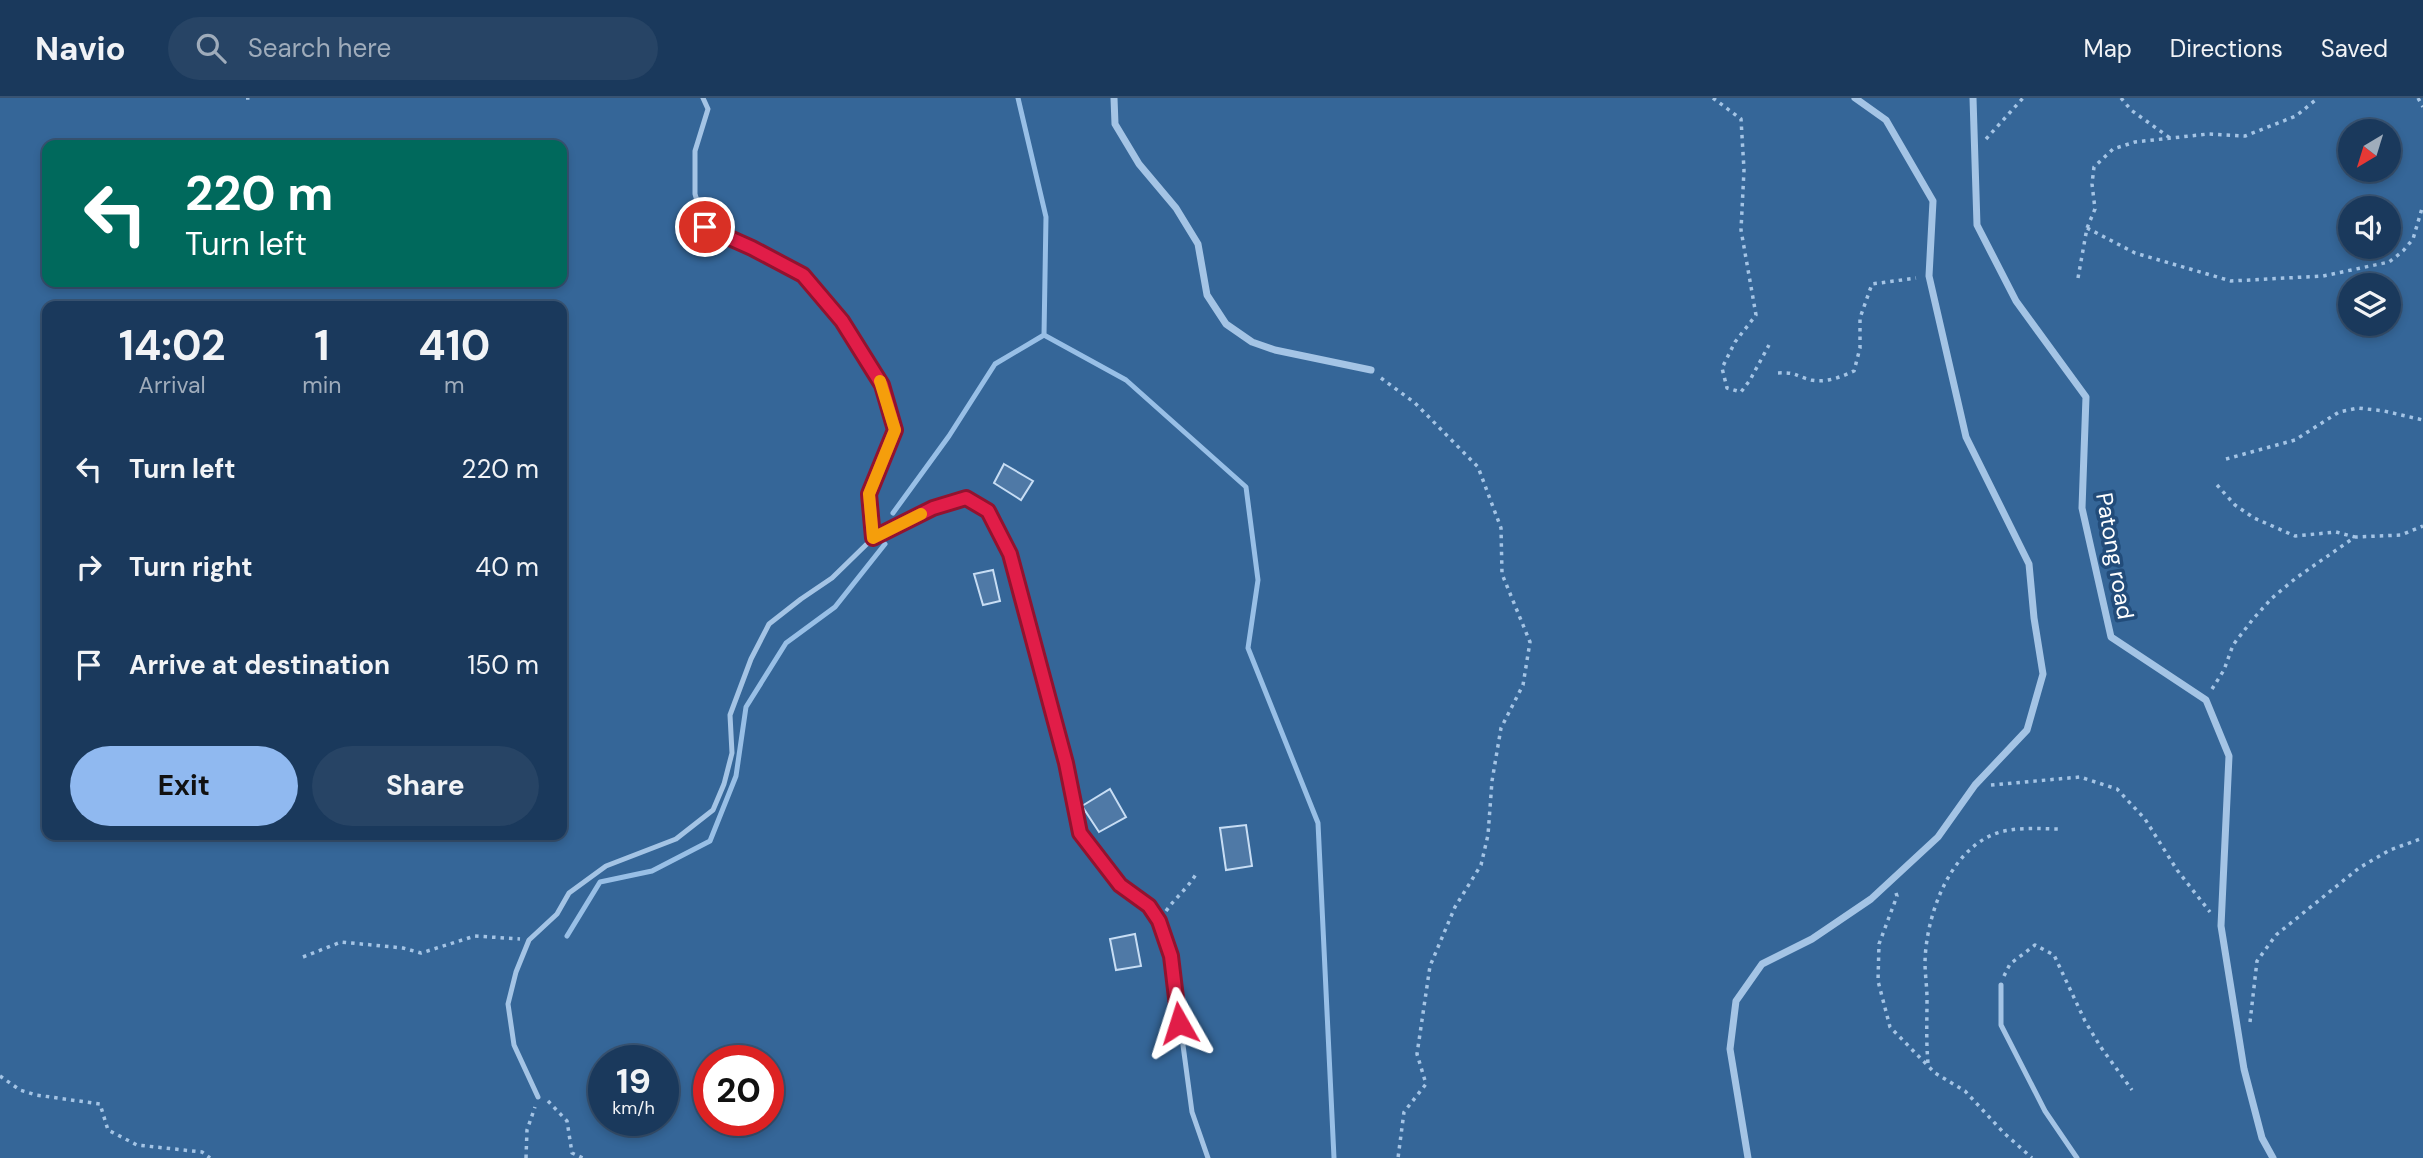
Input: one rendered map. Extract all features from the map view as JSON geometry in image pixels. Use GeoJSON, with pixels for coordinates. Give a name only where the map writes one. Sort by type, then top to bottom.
{"type":"FeatureCollection","features":[{"type":"Feature","properties":{"kind":"street"},"geometry":{"type":"LineString","coordinates":[[1114,98],[1115,124],[1139,164],[1176,208],[1198,244],[1207,295],[1226,324],[1252,342],[1275,350],[1371,370]]}},
{"type":"Feature","properties":{"kind":"street"},"geometry":{"type":"LineString","coordinates":[[1748,1158],[1730,1049],[1736,1001],[1762,964],[1812,939],[1871,899],[1938,837],[1975,785],[2027,730],[2043,674],[2029,564],[1966,437],[1929,276],[1933,201],[1886,120],[1855,98]]}},
{"type":"Feature","properties":{"kind":"street","name":"Patong road"},"geometry":{"type":"LineString","coordinates":[[1973,98],[1978,225],[2016,301],[2086,397],[2082,508],[2111,637],[2206,700]]}},
{"type":"Feature","properties":{"kind":"street"},"geometry":{"type":"LineString","coordinates":[[2206,700],[2229,756],[2221,926],[2244,1069],[2262,1138],[2273,1158]]}},
{"type":"Feature","properties":{"kind":"lane"},"geometry":{"type":"LineString","coordinates":[[703,98],[708,109],[695,152],[695,194],[705,227],[803,275],[842,321],[882,385],[895,430],[869,494],[873,538]]}},
{"type":"Feature","properties":{"kind":"lane"},"geometry":{"type":"LineString","coordinates":[[538,1097],[514,1045],[508,1004],[516,972],[529,940],[557,914],[569,893],[606,866],[676,839],[713,810],[724,784],[732,753],[730,715],[751,659],[769,624],[801,598],[832,578],[873,538],[933,508],[966,498],[988,511],[1010,554],[1066,763],[1080,833],[1120,885],[1149,906],[1159,921],[1171,956],[1192,1112],[1208,1158]]}},
{"type":"Feature","properties":{"kind":"lane"},"geometry":{"type":"LineString","coordinates":[[2001,985],[2001,1025],[2045,1111],[2077,1158]]}},
{"type":"Feature","properties":{"kind":"path"},"geometry":{"type":"LineString","coordinates":[[246,98],[251,98]]}},
{"type":"Feature","properties":{"kind":"path"},"geometry":{"type":"LineString","coordinates":[[1713,98],[1741,119],[1744,170],[1741,230],[1756,316],[1735,342],[1722,368],[1727,388],[1741,392],[1769,345]]}},
{"type":"Feature","properties":{"kind":"path"},"geometry":{"type":"LineString","coordinates":[[1976,151],[2023,98]]}},
{"type":"Feature","properties":{"kind":"path"},"geometry":{"type":"LineString","coordinates":[[2121,98],[2131,110],[2172,139]]}},
{"type":"Feature","properties":{"kind":"path"},"geometry":{"type":"LineString","coordinates":[[2078,278],[2087,228],[2095,209],[2092,184],[2094,167],[2113,149],[2135,142],[2208,134],[2245,136],[2297,116],[2318,98]]}},
{"type":"Feature","properties":{"kind":"path"},"geometry":{"type":"LineString","coordinates":[[2418,98],[2423,107]]}},
{"type":"Feature","properties":{"kind":"path"},"geometry":{"type":"LineString","coordinates":[[2087,228],[2135,253],[2231,281],[2323,276],[2389,262],[2413,239],[2423,205]]}},
{"type":"Feature","properties":{"kind":"path"},"geometry":{"type":"LineString","coordinates":[[1778,373],[1794,373],[1811,380],[1836,380],[1854,371],[1860,348],[1860,318],[1872,284],[1929,276]]}},
{"type":"Feature","properties":{"kind":"path"},"geometry":{"type":"LineString","coordinates":[[1371,370],[1415,403],[1478,467],[1501,528],[1502,574],[1530,642],[1523,685],[1501,728],[1482,864],[1455,907],[1430,967],[1417,1054],[1426,1084],[1404,1112],[1398,1158]]}},
{"type":"Feature","properties":{"kind":"path"},"geometry":{"type":"LineString","coordinates":[[2226,459],[2295,440],[2339,412],[2358,408],[2423,420]]}},
{"type":"Feature","properties":{"kind":"path"},"geometry":{"type":"LineString","coordinates":[[2217,485],[2235,505],[2254,518],[2295,536],[2336,532],[2355,537],[2401,535],[2423,526]]}},
{"type":"Feature","properties":{"kind":"path"},"geometry":{"type":"LineString","coordinates":[[2206,700],[2224,670],[2233,645],[2272,598],[2355,537]]}},
{"type":"Feature","properties":{"kind":"path"},"geometry":{"type":"LineString","coordinates":[[1975,785],[2080,777],[2117,789],[2145,819],[2178,870],[2221,926]]}},
{"type":"Feature","properties":{"kind":"path"},"geometry":{"type":"LineString","coordinates":[[1928,1065],[1925,961],[1928,929],[1952,871],[1967,852],[1992,834],[2019,829],[2061,829]]}},
{"type":"Feature","properties":{"kind":"path"},"geometry":{"type":"LineString","coordinates":[[2249,1029],[2257,961],[2276,935],[2359,868],[2390,850],[2423,838]]}},
{"type":"Feature","properties":{"kind":"path"},"geometry":{"type":"LineString","coordinates":[[1159,921],[1196,874]]}},
{"type":"Feature","properties":{"kind":"path"},"geometry":{"type":"LineString","coordinates":[[1891,881],[1897,896],[1880,944],[1878,981],[1890,1027],[1935,1073],[1965,1091],[2004,1133],[2032,1158]]}},
{"type":"Feature","properties":{"kind":"path"},"geometry":{"type":"LineString","coordinates":[[303,957],[341,942],[403,948],[421,953],[475,936],[529,940]]}},
{"type":"Feature","properties":{"kind":"path"},"geometry":{"type":"LineString","coordinates":[[2001,985],[2010,964],[2035,945],[2054,955],[2085,1021],[2105,1055],[2132,1090]]}},
{"type":"Feature","properties":{"kind":"path"},"geometry":{"type":"LineString","coordinates":[[0,1076],[20,1090],[36,1095],[100,1104],[108,1130],[137,1145],[202,1152],[210,1158]]}},
{"type":"Feature","properties":{"kind":"path"},"geometry":{"type":"LineString","coordinates":[[526,1158],[527,1130],[538,1097],[552,1104],[567,1121],[572,1153],[583,1158]]}},
{"type":"Feature","properties":{"kind":"shaded area"},"geometry":{"type":"Polygon","coordinates":[[[0,98],[2423,98],[2423,1158],[0,1158],[0,98]]]}},
{"type":"Feature","properties":{"kind":"building"},"geometry":{"type":"Polygon","coordinates":[[[1004,464],[1033,481],[1021,500],[994,483],[1004,464]]]}},
{"type":"Feature","properties":{"kind":"building"},"geometry":{"type":"Polygon","coordinates":[[[993,570],[1000,601],[983,605],[974,574],[993,570]]]}},
{"type":"Feature","properties":{"kind":"building"},"geometry":{"type":"Polygon","coordinates":[[[1110,789],[1126,817],[1099,832],[1082,806],[1110,789]]]}},
{"type":"Feature","properties":{"kind":"building"},"geometry":{"type":"Polygon","coordinates":[[[1246,825],[1252,866],[1226,870],[1220,828],[1246,825]]]}},
{"type":"Feature","properties":{"kind":"building"},"geometry":{"type":"Polygon","coordinates":[[[1135,934],[1141,966],[1116,970],[1110,939],[1135,934]]]}},
{"type":"Feature","properties":{"kind":"waterway"},"geometry":{"type":"LineString","coordinates":[[1018,98],[1046,217],[1044,335],[1126,380],[1246,487],[1258,580],[1248,648],[1318,823],[1334,1158]]}},
{"type":"Feature","properties":{"kind":"waterway"},"geometry":{"type":"LineString","coordinates":[[893,513],[949,436],[995,364],[1044,335]]}},
{"type":"Feature","properties":{"kind":"waterway"},"geometry":{"type":"LineString","coordinates":[[567,936],[600,882],[652,871],[710,841],[736,776],[746,707],[786,643],[835,607],[885,544]]}},
{"type":"Feature","properties":{"kind":"slow traffic"},"geometry":{"type":"LineString","coordinates":[[880,381],[895,430],[869,494],[873,538],[921,514]]}},
{"type":"Feature","properties":{"kind":"route"},"geometry":{"type":"LineString","coordinates":[[705,227],[803,275],[842,321],[882,385],[895,430],[869,494],[873,538],[933,508],[966,498],[988,511],[1010,554],[1066,763],[1080,833],[1120,885],[1149,906],[1159,921],[1171,956],[1179,1023]]}}]}
